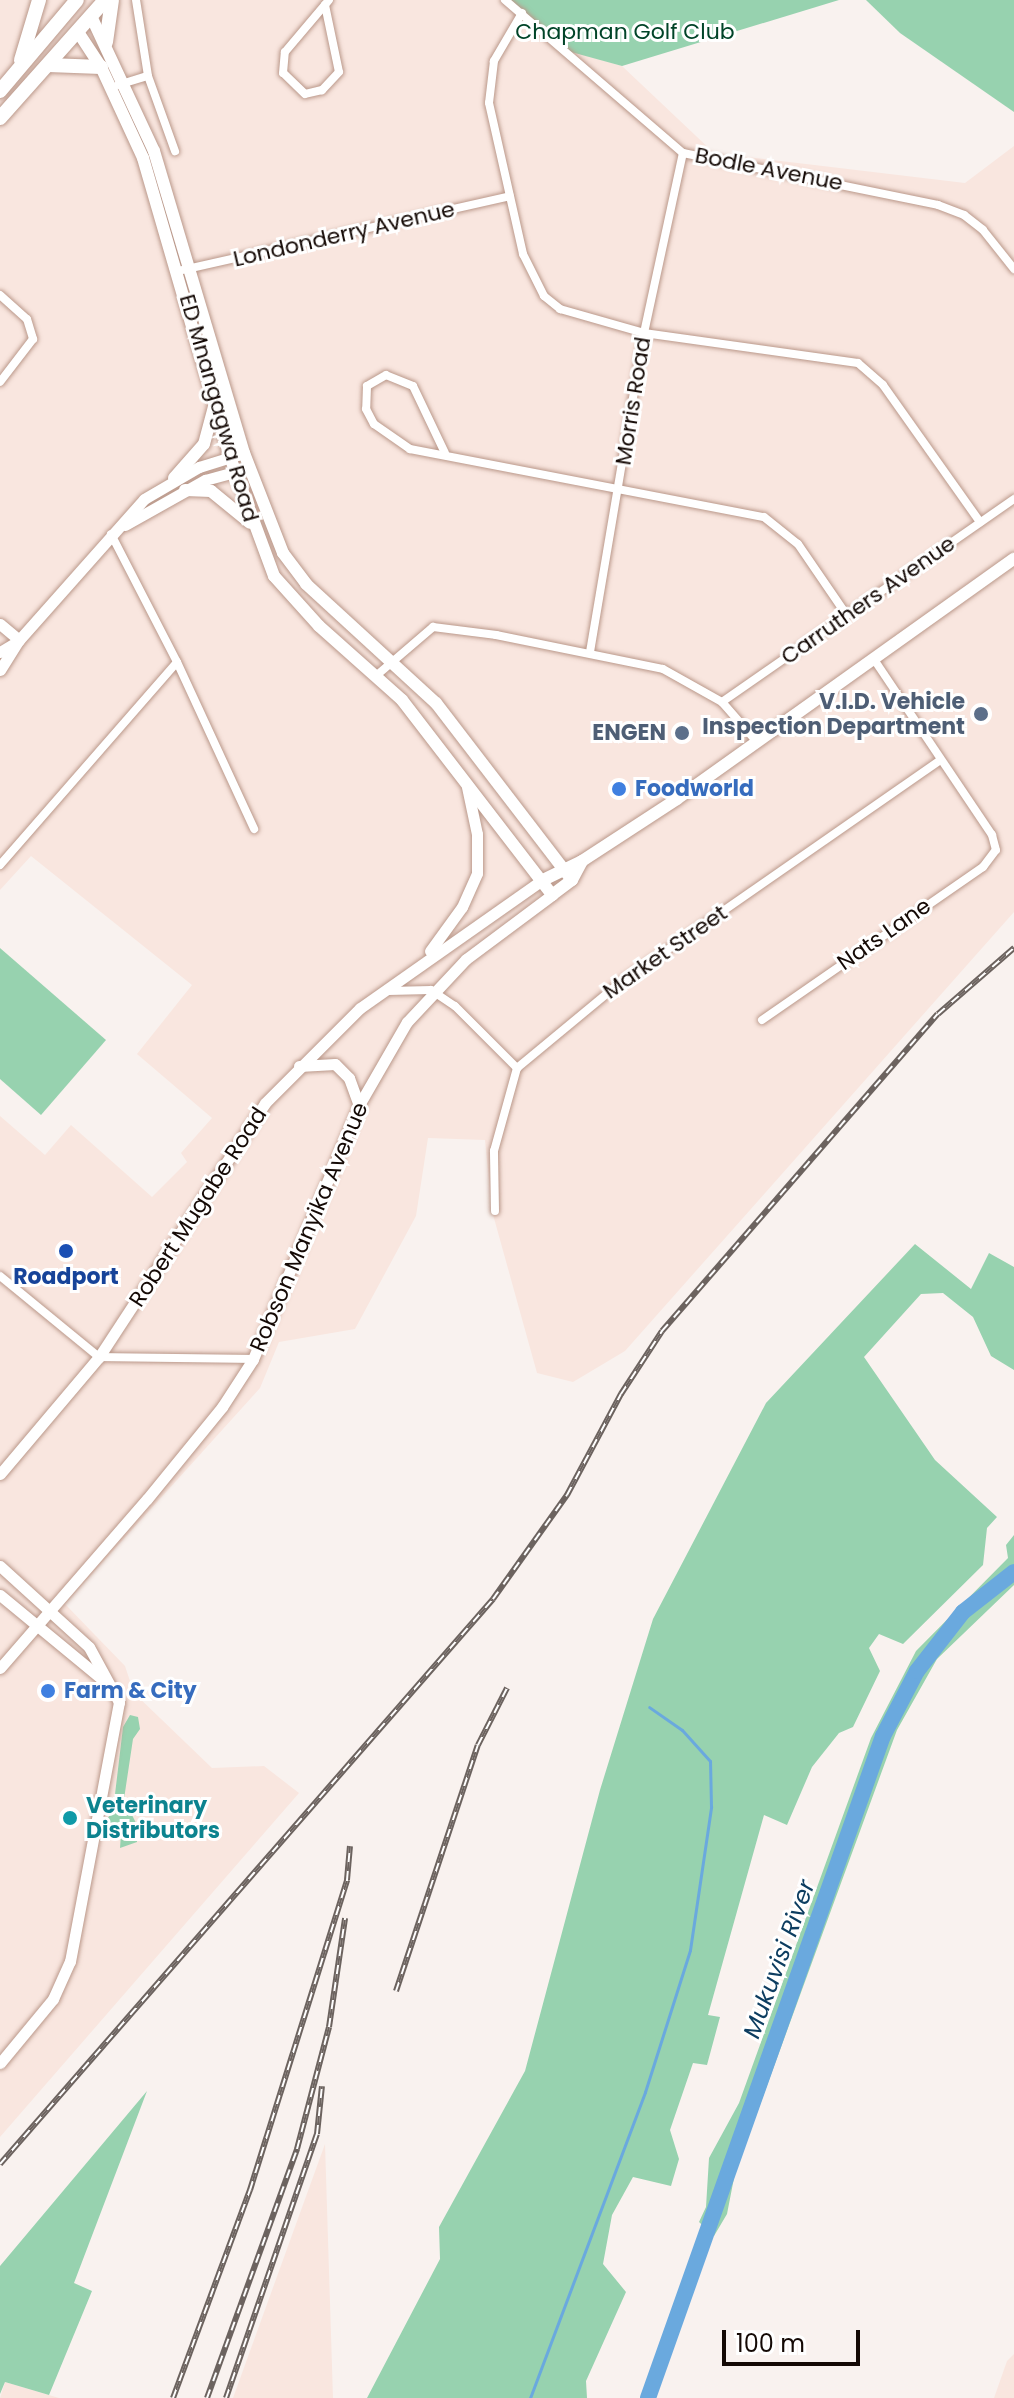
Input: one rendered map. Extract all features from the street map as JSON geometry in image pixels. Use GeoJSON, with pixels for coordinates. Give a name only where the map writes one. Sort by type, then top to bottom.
{"type":"FeatureCollection","features":[{"type":"Feature","properties":{"kind":"highway"},"geometry":{"type":"LineString","coordinates":[[17,72],[39,0]]}},
{"type":"Feature","properties":{"kind":"highway"},"geometry":{"type":"LineString","coordinates":[[0,91],[64,6],[79,0]]}},
{"type":"Feature","properties":{"kind":"highway","name":"ED Mnangagwa Road"},"geometry":{"type":"LineString","coordinates":[[79,0],[91,16]]}},
{"type":"Feature","properties":{"kind":"highway"},"geometry":{"type":"LineString","coordinates":[[0,118],[105,0]]}},
{"type":"Feature","properties":{"kind":"highway"},"geometry":{"type":"LineString","coordinates":[[106,42],[112,0]]}},
{"type":"Feature","properties":{"kind":"highway","name":"ED Mnangagwa Road"},"geometry":{"type":"LineString","coordinates":[[64,6],[78,32]]}},
{"type":"Feature","properties":{"kind":"highway"},"geometry":{"type":"LineString","coordinates":[[48,65],[101,67]]}},
{"type":"Feature","properties":{"kind":"main road","name":"ED Mnangagwa Road"},"geometry":{"type":"LineString","coordinates":[[91,16],[126,82],[164,179],[215,404],[252,525],[274,576],[292,599],[377,675],[466,783],[552,895]]}},
{"type":"Feature","properties":{"kind":"main road","name":"ED Mnangagwa Road"},"geometry":{"type":"LineString","coordinates":[[78,32],[101,67],[143,158],[184,270],[249,468],[293,568],[391,658],[446,714],[572,880]]}},
{"type":"Feature","properties":{"kind":"main road"},"geometry":{"type":"LineString","coordinates":[[0,670],[19,640],[111,534],[144,499],[174,478],[204,444],[215,404]]}},
{"type":"Feature","properties":{"kind":"main road"},"geometry":{"type":"LineString","coordinates":[[174,478],[244,453]]}},
{"type":"Feature","properties":{"kind":"main road"},"geometry":{"type":"LineString","coordinates":[[111,534],[185,490],[249,468]]}},
{"type":"Feature","properties":{"kind":"main road"},"geometry":{"type":"LineString","coordinates":[[185,490],[211,491],[252,525]]}},
{"type":"Feature","properties":{"kind":"main road","name":"Robert Mugabe Road"},"geometry":{"type":"LineString","coordinates":[[0,1474],[99,1357],[223,1161],[299,1066],[425,958],[561,866],[582,861],[757,742],[1014,559]]}},
{"type":"Feature","properties":{"kind":"main road"},"geometry":{"type":"LineString","coordinates":[[0,624],[19,640]]}},
{"type":"Feature","properties":{"kind":"main road"},"geometry":{"type":"LineString","coordinates":[[0,652],[19,640]]}},
{"type":"Feature","properties":{"kind":"main road"},"geometry":{"type":"LineString","coordinates":[[425,958],[462,907],[477,873],[477,834],[466,783]]}},
{"type":"Feature","properties":{"kind":"main road","name":"Robert Mugabe Road"},"geometry":{"type":"LineString","coordinates":[[572,880],[582,861]]}},
{"type":"Feature","properties":{"kind":"main road","name":"Robson Manyika Avenue"},"geometry":{"type":"LineString","coordinates":[[0,1668],[213,1419],[253,1359],[359,1105],[393,1041],[431,990],[572,880]]}},
{"type":"Feature","properties":{"kind":"main road"},"geometry":{"type":"LineString","coordinates":[[299,1066],[335,1064],[349,1078],[359,1105]]}},
{"type":"Feature","properties":{"kind":"main road"},"geometry":{"type":"LineString","coordinates":[[0,1566],[101,1662],[119,1702],[73,1951],[53,1999],[0,2063]]}},
{"type":"Feature","properties":{"kind":"main road"},"geometry":{"type":"LineString","coordinates":[[0,1595],[109,1685]]}},
{"type":"Feature","properties":{"kind":"street"},"geometry":{"type":"LineString","coordinates":[[136,0],[148,76],[175,151]]}},
{"type":"Feature","properties":{"kind":"street","name":"Bodle Avenue"},"geometry":{"type":"LineString","coordinates":[[505,0],[683,153],[938,205],[964,215],[983,230],[1014,269]]}},
{"type":"Feature","properties":{"kind":"street"},"geometry":{"type":"LineString","coordinates":[[327,2],[339,72],[322,90],[305,94],[283,73],[285,52],[327,2]]}},
{"type":"Feature","properties":{"kind":"street"},"geometry":{"type":"LineString","coordinates":[[522,13],[488,82],[510,196],[530,275],[544,296],[571,313],[644,333],[858,363],[883,385],[980,522]]}},
{"type":"Feature","properties":{"kind":"street"},"geometry":{"type":"LineString","coordinates":[[111,88],[148,76]]}},
{"type":"Feature","properties":{"kind":"street","name":"Morris Road"},"geometry":{"type":"LineString","coordinates":[[590,652],[644,333],[683,153]]}},
{"type":"Feature","properties":{"kind":"street","name":"Londonderry Avenue"},"geometry":{"type":"LineString","coordinates":[[184,270],[510,196]]}},
{"type":"Feature","properties":{"kind":"street"},"geometry":{"type":"LineString","coordinates":[[0,295],[27,319],[31,330],[30,349],[0,382]]}},
{"type":"Feature","properties":{"kind":"street"},"geometry":{"type":"LineString","coordinates":[[445,453],[413,386],[386,375],[367,386],[366,409],[374,424],[410,449],[619,486],[764,517],[791,536],[846,614]]}},
{"type":"Feature","properties":{"kind":"street","name":"Carruthers Avenue"},"geometry":{"type":"LineString","coordinates":[[722,702],[1014,499]]}},
{"type":"Feature","properties":{"kind":"street"},"geometry":{"type":"LineString","coordinates":[[111,534],[177,662],[254,829]]}},
{"type":"Feature","properties":{"kind":"street"},"geometry":{"type":"LineString","coordinates":[[377,675],[391,658],[424,632],[443,626],[590,652],[663,669],[722,702],[757,742]]}},
{"type":"Feature","properties":{"kind":"street"},"geometry":{"type":"LineString","coordinates":[[873,658],[940,760]]}},
{"type":"Feature","properties":{"kind":"street"},"geometry":{"type":"LineString","coordinates":[[0,865],[177,662]]}},
{"type":"Feature","properties":{"kind":"street","name":"Nats Lane"},"geometry":{"type":"LineString","coordinates":[[762,1020],[983,867],[993,857],[995,843],[940,760]]}},
{"type":"Feature","properties":{"kind":"street","name":"Market Street"},"geometry":{"type":"LineString","coordinates":[[517,1068],[621,982],[940,760]]}},
{"type":"Feature","properties":{"kind":"street"},"geometry":{"type":"LineString","coordinates":[[384,991],[431,990],[455,1006],[517,1068],[494,1151],[495,1211]]}},
{"type":"Feature","properties":{"kind":"street"},"geometry":{"type":"LineString","coordinates":[[0,1276],[64,1334],[99,1357],[253,1359]]}},
{"type":"Feature","properties":{"kind":"shaded area"},"geometry":{"type":"Polygon","coordinates":[[[0,0],[511,0],[571,51],[622,66],[714,153],[965,183],[1014,146],[1014,912],[625,1351],[573,1382],[537,1373],[492,1211],[485,1140],[428,1138],[416,1216],[355,1329],[279,1342],[260,1388],[65,1604],[125,1666],[134,1693],[212,1768],[264,1766],[299,1793],[0,2137],[0,1116],[45,1155],[71,1125],[152,1197],[187,1162],[181,1153],[212,1118],[137,1054],[192,985],[31,856],[0,890],[0,0]]]}},
{"type":"Feature","properties":{"kind":"shaded area"},"geometry":{"type":"Polygon","coordinates":[[[325,2144],[333,2398],[233,2398],[325,2144]]]}},
{"type":"Feature","properties":{"kind":"shaded area"},"geometry":{"type":"Polygon","coordinates":[[[1014,2354],[1014,2398],[994,2398],[1007,2361],[1014,2354]]]}},
{"type":"Feature","properties":{"kind":"shaded area"},"geometry":{"type":"Polygon","coordinates":[[[5,2382],[59,2398],[0,2398],[5,2382]]]}},
{"type":"Feature","properties":{"kind":"green space","name":"Chapman Golf Club"},"geometry":{"type":"Polygon","coordinates":[[[511,0],[839,0],[622,66],[571,52],[511,0]]]}},
{"type":"Feature","properties":{"kind":"green space"},"geometry":{"type":"Polygon","coordinates":[[[866,0],[1014,0],[1014,112],[900,33],[866,0]]]}},
{"type":"Feature","properties":{"kind":"green space"},"geometry":{"type":"Polygon","coordinates":[[[0,948],[106,1040],[41,1115],[0,1079],[0,948]]]}},
{"type":"Feature","properties":{"kind":"green space"},"geometry":{"type":"Polygon","coordinates":[[[915,1244],[971,1289],[989,1253],[1014,1267],[1014,1370],[991,1356],[973,1317],[943,1293],[921,1294],[864,1357],[935,1460],[997,1517],[987,1528],[983,1565],[903,1644],[879,1634],[869,1648],[880,1671],[853,1727],[839,1733],[812,1767],[787,1825],[764,1815],[708,2015],[720,2017],[707,2065],[693,2063],[670,2130],[679,2159],[671,2186],[633,2177],[612,2215],[603,2264],[626,2292],[586,2381],[587,2398],[367,2398],[440,2259],[439,2227],[525,2071],[600,1790],[653,1619],[766,1403],[915,1244]]]}},
{"type":"Feature","properties":{"kind":"green space"},"geometry":{"type":"Polygon","coordinates":[[[1014,1535],[1014,1585],[937,1659],[897,1730],[735,2173],[727,2214],[714,2236],[699,2222],[706,2207],[709,2158],[739,2103],[871,1738],[916,1651],[1008,1558],[1006,1545],[1014,1535]]]}},
{"type":"Feature","properties":{"kind":"green space"},"geometry":{"type":"Polygon","coordinates":[[[130,1715],[138,1717],[140,1729],[133,1739],[124,1799],[138,1827],[137,1842],[120,1848],[121,1834],[107,1819],[113,1811],[123,1727],[130,1715]]]}},
{"type":"Feature","properties":{"kind":"green space"},"geometry":{"type":"Polygon","coordinates":[[[147,2091],[74,2283],[92,2291],[49,2395],[5,2382],[0,2394],[0,2266],[147,2091]]]}},
{"type":"Feature","properties":{"kind":"waterway","name":"Mukuvisi River"},"geometry":{"type":"LineString","coordinates":[[648,2398],[883,1736],[917,1671],[963,1612],[1014,1572]]}},
{"type":"Feature","properties":{"kind":"waterway"},"geometry":{"type":"LineString","coordinates":[[530,2398],[645,2092],[690,1950],[711,1807],[710,1761],[682,1730],[649,1707]]}},
{"type":"Feature","properties":{"kind":"railway"},"geometry":{"type":"LineString","coordinates":[[0,2164],[493,1599],[567,1495],[621,1394],[662,1331],[938,1014],[1014,948]]}},
{"type":"Feature","properties":{"kind":"railway"},"geometry":{"type":"LineString","coordinates":[[396,1991],[478,1745],[507,1688]]}},
{"type":"Feature","properties":{"kind":"railway"},"geometry":{"type":"LineString","coordinates":[[173,2398],[250,2190],[347,1880],[350,1846]]}},
{"type":"Feature","properties":{"kind":"railway"},"geometry":{"type":"LineString","coordinates":[[207,2398],[297,2149],[329,2027],[345,1918]]}},
{"type":"Feature","properties":{"kind":"railway"},"geometry":{"type":"LineString","coordinates":[[226,2398],[317,2134],[322,2086]]}},
{"type":"Feature","properties":{"kind":"place","name":"V.I.D. Vehicle Inspection Department"},"geometry":{"type":"Point","coordinates":[981,714]}},
{"type":"Feature","properties":{"kind":"place","name":"ENGEN"},"geometry":{"type":"Point","coordinates":[682,733]}},
{"type":"Feature","properties":{"kind":"place","name":"Foodworld"},"geometry":{"type":"Point","coordinates":[619,789]}},
{"type":"Feature","properties":{"kind":"place","name":"Roadport"},"geometry":{"type":"Point","coordinates":[66,1251]}},
{"type":"Feature","properties":{"kind":"place","name":"Farm & City"},"geometry":{"type":"Point","coordinates":[48,1691]}},
{"type":"Feature","properties":{"kind":"place","name":"Veterinary Distributors"},"geometry":{"type":"Point","coordinates":[70,1818]}}]}
